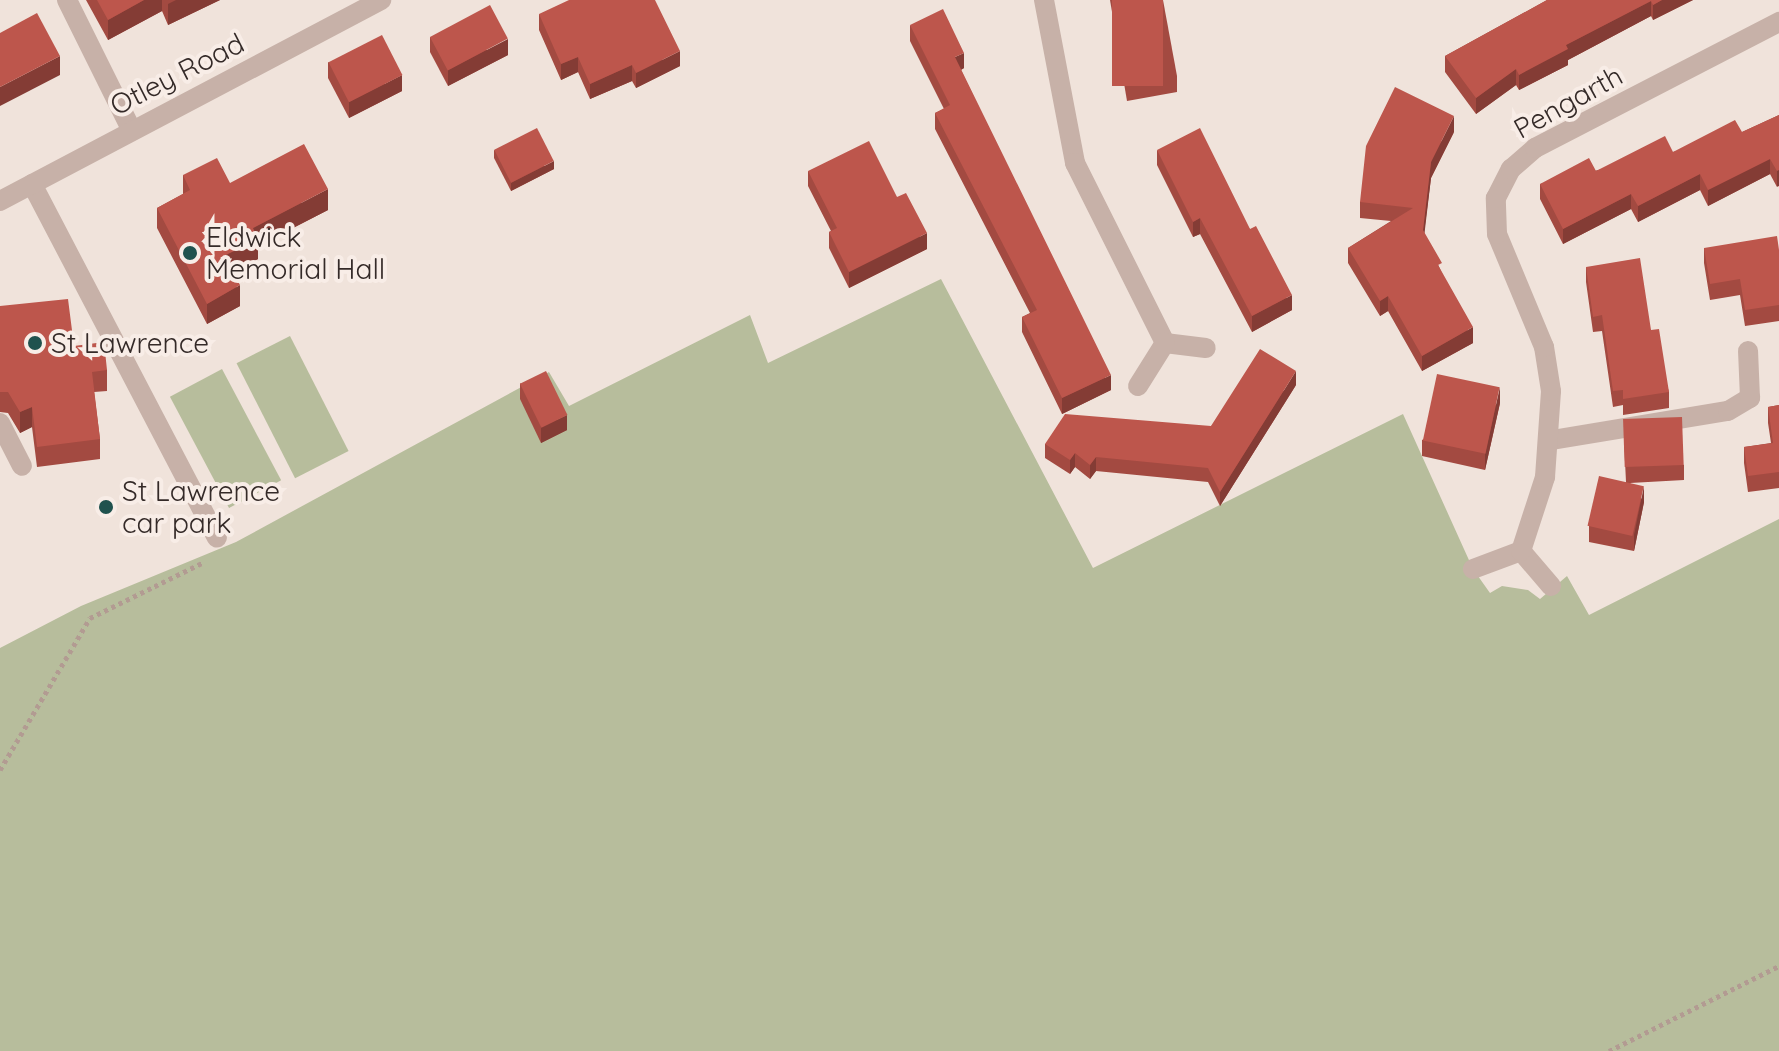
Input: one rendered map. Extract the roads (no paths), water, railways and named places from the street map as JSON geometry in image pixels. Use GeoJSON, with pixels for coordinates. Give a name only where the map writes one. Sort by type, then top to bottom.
{"type":"FeatureCollection","features":[{"type":"Feature","properties":{"kind":"street"},"geometry":{"type":"LineString","coordinates":[[67,0],[131,129]]}},
{"type":"Feature","properties":{"kind":"street","name":"Otley Road"},"geometry":{"type":"LineString","coordinates":[[0,201],[350,8],[381,0]]}},
{"type":"Feature","properties":{"kind":"street"},"geometry":{"type":"LineString","coordinates":[[1044,0],[1075,163],[1165,343]]}},
{"type":"Feature","properties":{"kind":"street","name":"Pengarth"},"geometry":{"type":"LineString","coordinates":[[1521,551],[1545,477],[1552,440],[1544,347],[1497,234],[1496,198],[1511,169],[1535,148],[1779,22]]}},
{"type":"Feature","properties":{"kind":"street"},"geometry":{"type":"LineString","coordinates":[[32,184],[217,538]]}},
{"type":"Feature","properties":{"kind":"street"},"geometry":{"type":"LineString","coordinates":[[1165,343],[1206,348]]}},
{"type":"Feature","properties":{"kind":"street"},"geometry":{"type":"LineString","coordinates":[[1138,386],[1165,343]]}},
{"type":"Feature","properties":{"kind":"street"},"geometry":{"type":"LineString","coordinates":[[1552,440],[1728,411],[1750,398],[1748,351]]}},
{"type":"Feature","properties":{"kind":"street"},"geometry":{"type":"LineString","coordinates":[[0,423],[22,466]]}},
{"type":"Feature","properties":{"kind":"street"},"geometry":{"type":"LineString","coordinates":[[1473,569],[1521,551],[1551,586]]}},
{"type":"Feature","properties":{"kind":"place","name":"Eldwick Memorial Hall"},"geometry":{"type":"Point","coordinates":[190,253]}},
{"type":"Feature","properties":{"kind":"place","name":"St Lawrence"},"geometry":{"type":"Point","coordinates":[35,343]}},
{"type":"Feature","properties":{"kind":"place","name":"St Lawrence car park"},"geometry":{"type":"Point","coordinates":[106,507]}}]}
